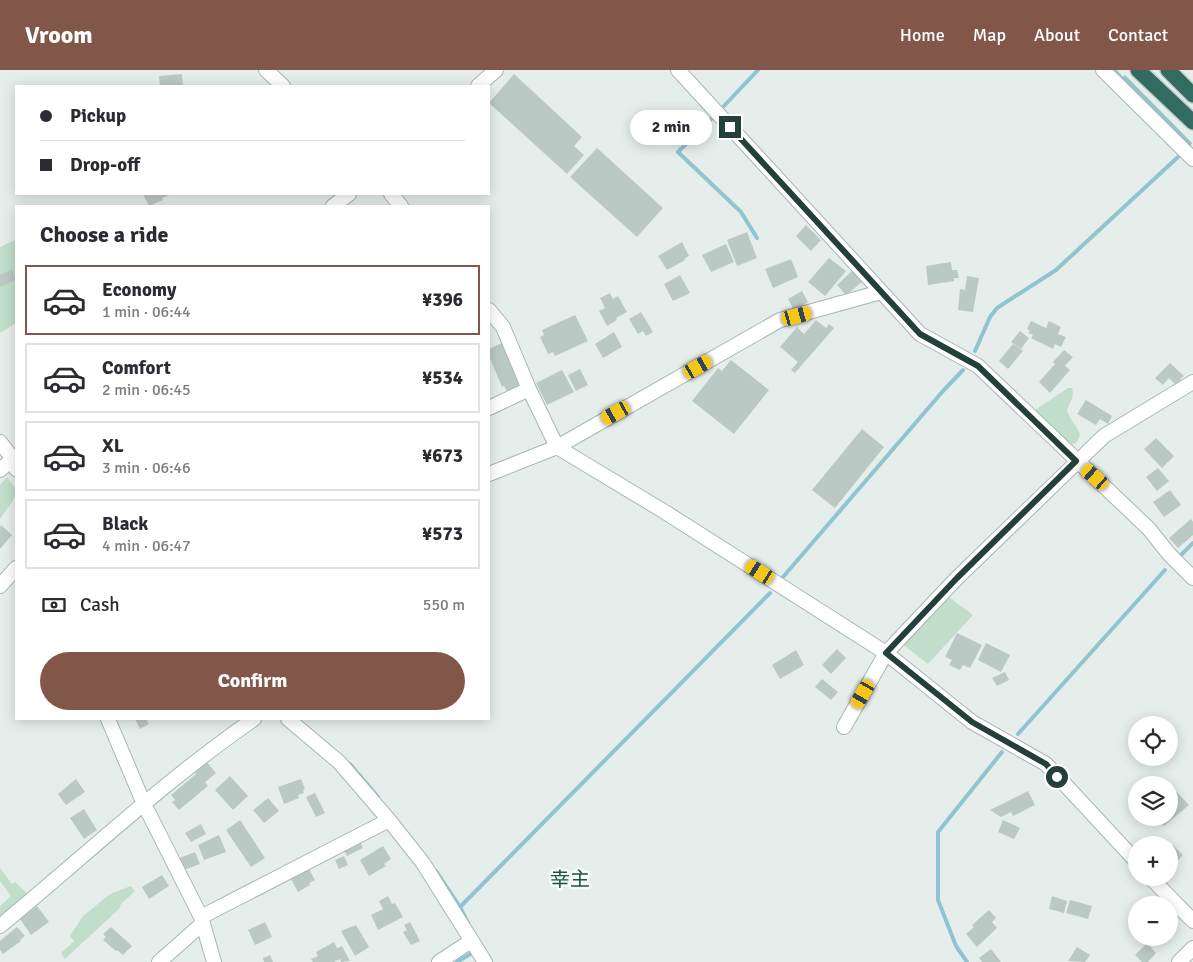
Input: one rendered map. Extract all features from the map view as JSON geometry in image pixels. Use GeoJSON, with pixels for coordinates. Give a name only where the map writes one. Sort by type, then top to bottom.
{"type":"FeatureCollection","features":[{"type":"Feature","properties":{"kind":"highway"},"geometry":{"type":"LineString","coordinates":[[1138,70],[1193,122]]}},
{"type":"Feature","properties":{"kind":"highway"},"geometry":{"type":"LineString","coordinates":[[1146,70],[1193,117]]}},
{"type":"Feature","properties":{"kind":"highway"},"geometry":{"type":"LineString","coordinates":[[1168,70],[1193,95]]}},
{"type":"Feature","properties":{"kind":"street"},"geometry":{"type":"LineString","coordinates":[[266,70],[282,85]]}},
{"type":"Feature","properties":{"kind":"street"},"geometry":{"type":"LineString","coordinates":[[678,70],[920,334],[978,366],[1149,529],[1169,554],[1193,578]]}},
{"type":"Feature","properties":{"kind":"street"},"geometry":{"type":"LineString","coordinates":[[1103,70],[1193,160]]}},
{"type":"Feature","properties":{"kind":"street"},"geometry":{"type":"LineString","coordinates":[[479,85],[491,72]]}},
{"type":"Feature","properties":{"kind":"street"},"geometry":{"type":"LineString","coordinates":[[334,205],[348,195]]}},
{"type":"Feature","properties":{"kind":"street"},"geometry":{"type":"LineString","coordinates":[[392,195],[400,205]]}},
{"type":"Feature","properties":{"kind":"street"},"geometry":{"type":"LineString","coordinates":[[490,474],[557,446],[780,320],[881,292]]}},
{"type":"Feature","properties":{"kind":"street"},"geometry":{"type":"LineString","coordinates":[[490,311],[503,327],[529,389],[557,446],[665,512],[886,653],[972,722],[1046,764],[1128,853]]}},
{"type":"Feature","properties":{"kind":"street"},"geometry":{"type":"LineString","coordinates":[[844,727],[886,653],[957,578],[1104,436],[1193,382]]}},
{"type":"Feature","properties":{"kind":"street"},"geometry":{"type":"LineString","coordinates":[[490,408],[529,389]]}},
{"type":"Feature","properties":{"kind":"street"},"geometry":{"type":"LineString","coordinates":[[0,442],[15,461],[0,470]]}},
{"type":"Feature","properties":{"kind":"street"},"geometry":{"type":"LineString","coordinates":[[0,586],[15,569]]}},
{"type":"Feature","properties":{"kind":"street"},"geometry":{"type":"LineString","coordinates":[[108,720],[144,804],[201,921],[214,962]]}},
{"type":"Feature","properties":{"kind":"street"},"geometry":{"type":"LineString","coordinates":[[0,926],[144,804],[233,733],[252,720]]}},
{"type":"Feature","properties":{"kind":"street"},"geometry":{"type":"LineString","coordinates":[[289,720],[339,762],[389,820],[422,863],[485,962]]}},
{"type":"Feature","properties":{"kind":"street"},"geometry":{"type":"LineString","coordinates":[[159,962],[201,921],[389,820]]}},
{"type":"Feature","properties":{"kind":"street"},"geometry":{"type":"LineString","coordinates":[[1160,886],[1193,921]]}},
{"type":"Feature","properties":{"kind":"street"},"geometry":{"type":"LineString","coordinates":[[438,962],[471,940]]}},
{"type":"Feature","properties":{"kind":"street"},"geometry":{"type":"LineString","coordinates":[[1179,962],[1193,948]]}},
{"type":"Feature","properties":{"kind":"green space"},"geometry":{"type":"Polygon","coordinates":[[[15,240],[15,324],[0,333],[0,247],[15,240]]]}},
{"type":"Feature","properties":{"kind":"green space"},"geometry":{"type":"Polygon","coordinates":[[[1068,388],[1072,388],[1073,394],[1067,410],[1080,435],[1077,442],[1068,447],[1032,412],[1068,388]]]}},
{"type":"Feature","properties":{"kind":"green space"},"geometry":{"type":"Polygon","coordinates":[[[7,477],[15,488],[15,497],[0,519],[0,485],[7,477]]]}},
{"type":"Feature","properties":{"kind":"green space"},"geometry":{"type":"Polygon","coordinates":[[[946,595],[973,615],[928,664],[901,643],[946,595]]]}},
{"type":"Feature","properties":{"kind":"green space"},"geometry":{"type":"Polygon","coordinates":[[[0,868],[12,884],[15,882],[29,895],[0,919],[0,906],[11,896],[0,881],[0,868]]]}},
{"type":"Feature","properties":{"kind":"green space"},"geometry":{"type":"Polygon","coordinates":[[[131,886],[135,891],[121,904],[119,909],[65,959],[61,953],[74,941],[70,936],[83,916],[110,894],[131,886]]]}},
{"type":"Feature","properties":{"kind":"water"},"geometry":{"type":"Polygon","coordinates":[[[1125,75],[1192,143],[1189,150],[1119,81],[1125,75]]]}},
{"type":"Feature","properties":{"kind":"building"},"geometry":{"type":"Polygon","coordinates":[[[182,74],[183,85],[160,85],[159,76],[182,74]]]}},
{"type":"Feature","properties":{"kind":"building"},"geometry":{"type":"Polygon","coordinates":[[[514,74],[582,137],[574,146],[584,155],[567,174],[490,104],[514,74]]]}},
{"type":"Feature","properties":{"kind":"building"},"geometry":{"type":"Polygon","coordinates":[[[597,148],[663,208],[637,237],[570,177],[597,148]]]}},
{"type":"Feature","properties":{"kind":"building"},"geometry":{"type":"Polygon","coordinates":[[[144,195],[170,195],[162,198],[163,200],[148,205],[144,195]]]}},
{"type":"Feature","properties":{"kind":"building"},"geometry":{"type":"Polygon","coordinates":[[[806,225],[821,240],[811,251],[796,236],[806,225]]]}},
{"type":"Feature","properties":{"kind":"building"},"geometry":{"type":"Polygon","coordinates":[[[747,232],[757,258],[737,266],[727,240],[747,232]]]}},
{"type":"Feature","properties":{"kind":"building"},"geometry":{"type":"Polygon","coordinates":[[[682,242],[689,256],[667,270],[658,256],[682,242]]]}},
{"type":"Feature","properties":{"kind":"building"},"geometry":{"type":"Polygon","coordinates":[[[726,244],[734,262],[711,272],[702,255],[726,244]]]}},
{"type":"Feature","properties":{"kind":"building"},"geometry":{"type":"Polygon","coordinates":[[[829,258],[846,271],[825,296],[808,282],[829,258]]]}},
{"type":"Feature","properties":{"kind":"building"},"geometry":{"type":"Polygon","coordinates":[[[791,259],[798,277],[773,288],[765,269],[791,259]]]}},
{"type":"Feature","properties":{"kind":"building"},"geometry":{"type":"Polygon","coordinates":[[[951,262],[952,270],[957,270],[959,278],[954,278],[954,281],[928,285],[926,266],[951,262]]]}},
{"type":"Feature","properties":{"kind":"building"},"geometry":{"type":"Polygon","coordinates":[[[12,270],[15,280],[0,287],[0,275],[12,270]]]}},
{"type":"Feature","properties":{"kind":"building"},"geometry":{"type":"Polygon","coordinates":[[[852,271],[862,282],[846,295],[837,285],[852,271]]]}},
{"type":"Feature","properties":{"kind":"building"},"geometry":{"type":"Polygon","coordinates":[[[680,275],[690,293],[673,301],[664,284],[680,275]]]}},
{"type":"Feature","properties":{"kind":"building"},"geometry":{"type":"Polygon","coordinates":[[[967,276],[979,278],[973,312],[958,310],[960,289],[965,290],[967,276]]]}},
{"type":"Feature","properties":{"kind":"building"},"geometry":{"type":"Polygon","coordinates":[[[802,291],[808,302],[794,310],[788,299],[802,291]]]}},
{"type":"Feature","properties":{"kind":"building"},"geometry":{"type":"Polygon","coordinates":[[[610,293],[613,299],[618,296],[627,312],[607,326],[599,311],[605,308],[600,298],[610,293]]]}},
{"type":"Feature","properties":{"kind":"building"},"geometry":{"type":"Polygon","coordinates":[[[641,312],[653,332],[646,336],[643,331],[638,334],[629,319],[641,312]]]}},
{"type":"Feature","properties":{"kind":"building"},"geometry":{"type":"Polygon","coordinates":[[[575,315],[588,341],[555,356],[553,352],[548,354],[540,337],[544,335],[542,330],[575,315]]]}},
{"type":"Feature","properties":{"kind":"building"},"geometry":{"type":"Polygon","coordinates":[[[816,320],[826,328],[829,324],[834,328],[795,373],[791,370],[798,362],[780,347],[797,327],[804,334],[816,320]]]}},
{"type":"Feature","properties":{"kind":"building"},"geometry":{"type":"Polygon","coordinates":[[[1031,321],[1046,328],[1049,321],[1061,327],[1058,334],[1066,337],[1061,347],[1055,344],[1053,349],[1031,338],[1033,335],[1028,333],[1030,331],[1027,329],[1031,321]]]}},
{"type":"Feature","properties":{"kind":"building"},"geometry":{"type":"Polygon","coordinates":[[[1020,331],[1029,338],[1021,349],[1011,342],[1020,331]]]}},
{"type":"Feature","properties":{"kind":"building"},"geometry":{"type":"Polygon","coordinates":[[[614,332],[622,347],[603,358],[595,344],[614,332]]]}},
{"type":"Feature","properties":{"kind":"building"},"geometry":{"type":"Polygon","coordinates":[[[504,342],[520,379],[517,380],[519,386],[507,391],[504,386],[502,387],[490,358],[490,349],[504,342]]]}},
{"type":"Feature","properties":{"kind":"building"},"geometry":{"type":"Polygon","coordinates":[[[1013,344],[1023,351],[1008,369],[999,361],[1013,344]]]}},
{"type":"Feature","properties":{"kind":"building"},"geometry":{"type":"Polygon","coordinates":[[[1064,350],[1073,357],[1065,366],[1070,370],[1050,393],[1039,382],[1055,364],[1053,362],[1064,350]]]}},
{"type":"Feature","properties":{"kind":"building"},"geometry":{"type":"Polygon","coordinates":[[[731,360],[769,390],[734,434],[692,401],[718,368],[722,371],[731,360]]]}},
{"type":"Feature","properties":{"kind":"building"},"geometry":{"type":"Polygon","coordinates":[[[1170,363],[1184,376],[1180,379],[1182,381],[1177,386],[1169,378],[1163,385],[1155,378],[1170,363]]]}},
{"type":"Feature","properties":{"kind":"building"},"geometry":{"type":"Polygon","coordinates":[[[580,369],[588,385],[576,391],[568,375],[580,369]]]}},
{"type":"Feature","properties":{"kind":"building"},"geometry":{"type":"Polygon","coordinates":[[[562,370],[574,392],[547,405],[536,383],[562,370]]]}},
{"type":"Feature","properties":{"kind":"building"},"geometry":{"type":"Polygon","coordinates":[[[1086,400],[1112,416],[1108,424],[1100,419],[1096,425],[1077,414],[1086,400]]]}},
{"type":"Feature","properties":{"kind":"building"},"geometry":{"type":"Polygon","coordinates":[[[862,429],[884,447],[835,508],[812,490],[862,429]]]}},
{"type":"Feature","properties":{"kind":"building"},"geometry":{"type":"Polygon","coordinates":[[[1156,438],[1174,456],[1162,468],[1144,449],[1156,438]]]}},
{"type":"Feature","properties":{"kind":"building"},"geometry":{"type":"Polygon","coordinates":[[[1158,468],[1169,481],[1157,491],[1146,477],[1158,468]]]}},
{"type":"Feature","properties":{"kind":"building"},"geometry":{"type":"Polygon","coordinates":[[[1170,490],[1181,505],[1164,517],[1153,502],[1170,490]]]}},
{"type":"Feature","properties":{"kind":"building"},"geometry":{"type":"Polygon","coordinates":[[[1191,519],[1193,522],[1193,535],[1178,548],[1169,538],[1191,519]]]}},
{"type":"Feature","properties":{"kind":"building"},"geometry":{"type":"Polygon","coordinates":[[[1,525],[12,535],[0,549],[0,527],[1,525]]]}},
{"type":"Feature","properties":{"kind":"building"},"geometry":{"type":"Polygon","coordinates":[[[957,633],[982,645],[970,668],[963,665],[960,670],[949,665],[952,660],[945,657],[957,633]]]}},
{"type":"Feature","properties":{"kind":"building"},"geometry":{"type":"Polygon","coordinates":[[[986,643],[1010,655],[1001,672],[978,660],[986,643]]]}},
{"type":"Feature","properties":{"kind":"building"},"geometry":{"type":"Polygon","coordinates":[[[837,649],[846,658],[831,674],[822,665],[837,649]]]}},
{"type":"Feature","properties":{"kind":"building"},"geometry":{"type":"Polygon","coordinates":[[[796,650],[804,665],[780,679],[772,665],[796,650]]]}},
{"type":"Feature","properties":{"kind":"building"},"geometry":{"type":"Polygon","coordinates":[[[1005,672],[1009,680],[997,686],[992,678],[1005,672]]]}},
{"type":"Feature","properties":{"kind":"building"},"geometry":{"type":"Polygon","coordinates":[[[822,679],[838,692],[831,700],[815,687],[822,679]]]}},
{"type":"Feature","properties":{"kind":"building"},"geometry":{"type":"Polygon","coordinates":[[[136,720],[147,720],[149,724],[140,729],[136,720]]]}},
{"type":"Feature","properties":{"kind":"building"},"geometry":{"type":"Polygon","coordinates":[[[206,761],[216,773],[205,782],[208,786],[179,810],[172,802],[175,800],[171,795],[196,774],[194,771],[206,761]]]}},
{"type":"Feature","properties":{"kind":"building"},"geometry":{"type":"Polygon","coordinates":[[[230,776],[248,796],[233,810],[215,790],[230,776]]]}},
{"type":"Feature","properties":{"kind":"building"},"geometry":{"type":"Polygon","coordinates":[[[76,779],[85,792],[66,805],[58,794],[76,779]]]}},
{"type":"Feature","properties":{"kind":"building"},"geometry":{"type":"Polygon","coordinates":[[[301,779],[305,789],[303,790],[304,793],[298,795],[299,798],[284,804],[278,787],[301,779]]]}},
{"type":"Feature","properties":{"kind":"building"},"geometry":{"type":"Polygon","coordinates":[[[1028,791],[1035,805],[1013,816],[1011,812],[1001,817],[990,810],[1028,791]]]}},
{"type":"Feature","properties":{"kind":"building"},"geometry":{"type":"Polygon","coordinates":[[[315,793],[325,813],[316,817],[306,797],[315,793]]]}},
{"type":"Feature","properties":{"kind":"building"},"geometry":{"type":"Polygon","coordinates":[[[1178,793],[1189,805],[1178,814],[1178,793]]]}},
{"type":"Feature","properties":{"kind":"building"},"geometry":{"type":"Polygon","coordinates":[[[268,798],[279,811],[264,823],[253,810],[268,798]]]}},
{"type":"Feature","properties":{"kind":"building"},"geometry":{"type":"Polygon","coordinates":[[[84,809],[97,830],[84,839],[70,818],[84,809]]]}},
{"type":"Feature","properties":{"kind":"building"},"geometry":{"type":"Polygon","coordinates":[[[240,820],[265,858],[251,867],[226,830],[240,820]]]}},
{"type":"Feature","properties":{"kind":"building"},"geometry":{"type":"Polygon","coordinates":[[[1003,820],[1020,828],[1014,839],[998,832],[1003,820]]]}},
{"type":"Feature","properties":{"kind":"building"},"geometry":{"type":"Polygon","coordinates":[[[201,824],[206,834],[191,842],[185,833],[201,824]]]}},
{"type":"Feature","properties":{"kind":"building"},"geometry":{"type":"Polygon","coordinates":[[[219,835],[226,852],[204,860],[198,845],[219,835]]]}},
{"type":"Feature","properties":{"kind":"building"},"geometry":{"type":"Polygon","coordinates":[[[359,840],[363,848],[347,856],[343,848],[359,840]]]}},
{"type":"Feature","properties":{"kind":"building"},"geometry":{"type":"Polygon","coordinates":[[[383,846],[391,859],[384,864],[386,866],[369,876],[360,860],[383,846]]]}},
{"type":"Feature","properties":{"kind":"building"},"geometry":{"type":"Polygon","coordinates":[[[1178,850],[1183,855],[1178,860],[1178,850]]]}},
{"type":"Feature","properties":{"kind":"building"},"geometry":{"type":"Polygon","coordinates":[[[195,852],[200,864],[184,870],[179,858],[195,852]]]}},
{"type":"Feature","properties":{"kind":"building"},"geometry":{"type":"Polygon","coordinates":[[[344,856],[348,865],[339,869],[335,860],[344,856]]]}},
{"type":"Feature","properties":{"kind":"building"},"geometry":{"type":"Polygon","coordinates":[[[308,867],[315,880],[298,892],[290,877],[308,867]]]}},
{"type":"Feature","properties":{"kind":"building"},"geometry":{"type":"Polygon","coordinates":[[[162,875],[169,886],[149,899],[142,887],[162,875]]]}},
{"type":"Feature","properties":{"kind":"building"},"geometry":{"type":"Polygon","coordinates":[[[388,896],[392,904],[395,903],[403,917],[378,930],[371,915],[383,909],[379,901],[388,896]]]}},
{"type":"Feature","properties":{"kind":"building"},"geometry":{"type":"Polygon","coordinates":[[[1052,896],[1067,901],[1064,913],[1049,909],[1052,896]]]}},
{"type":"Feature","properties":{"kind":"building"},"geometry":{"type":"Polygon","coordinates":[[[1070,900],[1092,906],[1088,919],[1066,913],[1070,900]]]}},
{"type":"Feature","properties":{"kind":"building"},"geometry":{"type":"Polygon","coordinates":[[[37,906],[49,922],[31,935],[20,919],[37,906]]]}},
{"type":"Feature","properties":{"kind":"building"},"geometry":{"type":"Polygon","coordinates":[[[989,910],[996,918],[992,922],[997,928],[977,947],[966,934],[974,927],[972,925],[989,910]]]}},
{"type":"Feature","properties":{"kind":"building"},"geometry":{"type":"Polygon","coordinates":[[[265,922],[272,937],[255,945],[248,930],[265,922]]]}},
{"type":"Feature","properties":{"kind":"building"},"geometry":{"type":"Polygon","coordinates":[[[410,922],[420,941],[411,945],[403,932],[407,930],[404,925],[410,922]]]}},
{"type":"Feature","properties":{"kind":"building"},"geometry":{"type":"Polygon","coordinates":[[[356,925],[369,947],[355,956],[341,931],[356,925]]]}},
{"type":"Feature","properties":{"kind":"building"},"geometry":{"type":"Polygon","coordinates":[[[17,927],[25,936],[3,954],[0,950],[0,941],[17,927]]]}},
{"type":"Feature","properties":{"kind":"building"},"geometry":{"type":"Polygon","coordinates":[[[111,927],[132,946],[123,955],[103,940],[106,937],[103,934],[111,927]]]}},
{"type":"Feature","properties":{"kind":"building"},"geometry":{"type":"Polygon","coordinates":[[[334,942],[337,948],[342,946],[350,961],[341,962],[340,959],[334,962],[313,962],[311,959],[318,956],[316,952],[334,942]]]}},
{"type":"Feature","properties":{"kind":"building"},"geometry":{"type":"Polygon","coordinates":[[[1144,946],[1150,946],[1156,953],[1148,962],[1142,962],[1135,955],[1144,946]]]}},
{"type":"Feature","properties":{"kind":"building"},"geometry":{"type":"Polygon","coordinates":[[[1077,947],[1090,955],[1085,962],[1068,961],[1077,947]]]}},
{"type":"Feature","properties":{"kind":"building"},"geometry":{"type":"Polygon","coordinates":[[[991,949],[1001,962],[982,962],[979,958],[991,949]]]}},
{"type":"Feature","properties":{"kind":"building"},"geometry":{"type":"Polygon","coordinates":[[[270,955],[273,962],[264,962],[263,958],[270,955]]]}},
{"type":"Feature","properties":{"kind":"waterway"},"geometry":{"type":"LineString","coordinates":[[723,107],[758,70]]}},
{"type":"Feature","properties":{"kind":"waterway"},"geometry":{"type":"LineString","coordinates":[[1114,70],[1124,81]]}},
{"type":"Feature","properties":{"kind":"waterway"},"geometry":{"type":"LineString","coordinates":[[711,119],[678,152],[741,212],[757,238]]}},
{"type":"Feature","properties":{"kind":"waterway"},"geometry":{"type":"LineString","coordinates":[[975,351],[990,317],[997,308],[1056,270],[1178,157]]}},
{"type":"Feature","properties":{"kind":"waterway"},"geometry":{"type":"LineString","coordinates":[[783,577],[963,370]]}},
{"type":"Feature","properties":{"kind":"waterway"},"geometry":{"type":"LineString","coordinates":[[1181,555],[1193,543]]}},
{"type":"Feature","properties":{"kind":"waterway"},"geometry":{"type":"LineString","coordinates":[[1018,734],[1165,570]]}},
{"type":"Feature","properties":{"kind":"waterway"},"geometry":{"type":"LineString","coordinates":[[468,923],[460,907],[770,593]]}},
{"type":"Feature","properties":{"kind":"waterway"},"geometry":{"type":"LineString","coordinates":[[967,962],[956,946],[938,900],[938,832],[1002,752]]}},
{"type":"Feature","properties":{"kind":"waterway"},"geometry":{"type":"LineString","coordinates":[[350,764],[378,797]]}},
{"type":"Feature","properties":{"kind":"waterway"},"geometry":{"type":"LineString","coordinates":[[436,871],[460,907]]}},
{"type":"Feature","properties":{"kind":"waterway"},"geometry":{"type":"LineString","coordinates":[[457,962],[472,953]]}},
{"type":"Feature","properties":{"kind":"district","name":"幸主"},"geometry":{"type":"Point","coordinates":[570,879]}},
{"type":"Feature","properties":{"kind":"route"},"geometry":{"type":"LineString","coordinates":[[730,127],[920,334],[978,366],[1076,461],[957,578],[886,653],[972,722],[1046,764],[1057,777]]}}]}
